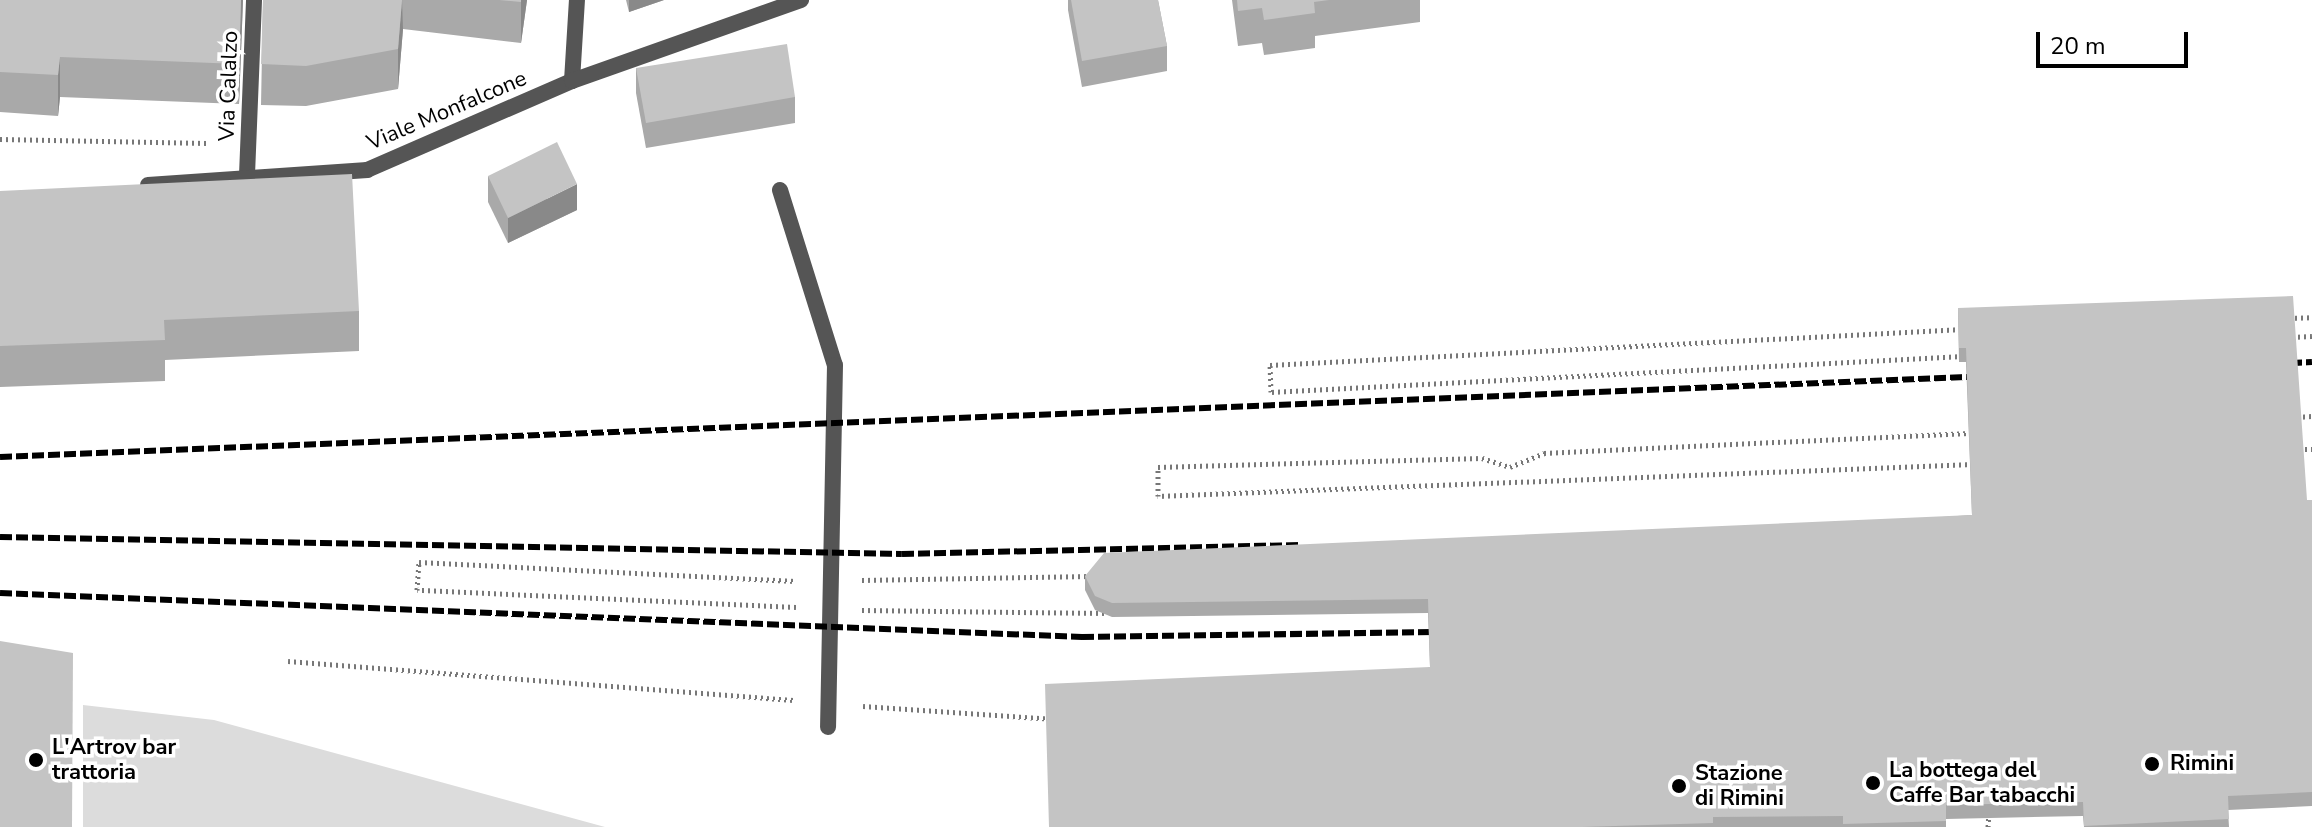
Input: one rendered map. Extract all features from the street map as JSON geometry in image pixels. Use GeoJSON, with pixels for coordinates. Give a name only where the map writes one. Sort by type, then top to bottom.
{"type":"FeatureCollection","features":[{"type":"Feature","properties":{"kind":"street","name":"Via Calalzo"},"geometry":{"type":"LineString","coordinates":[[247,175],[254,0]]}},
{"type":"Feature","properties":{"kind":"street"},"geometry":{"type":"LineString","coordinates":[[572,81],[577,0]]}},
{"type":"Feature","properties":{"kind":"street","name":"Viale Monfalcone"},"geometry":{"type":"LineString","coordinates":[[123,188],[247,175],[367,170],[572,81],[801,0]]}},
{"type":"Feature","properties":{"kind":"street"},"geometry":{"type":"LineString","coordinates":[[780,190],[835,365],[828,727]]}},
{"type":"Feature","properties":{"kind":"path"},"geometry":{"type":"LineString","coordinates":[[0,139],[248,144]]}},
{"type":"Feature","properties":{"kind":"path"},"geometry":{"type":"LineString","coordinates":[[2280,310],[2285,352]]}},
{"type":"Feature","properties":{"kind":"path"},"geometry":{"type":"LineString","coordinates":[[2281,318],[2312,317]]}},
{"type":"Feature","properties":{"kind":"path"},"geometry":{"type":"LineString","coordinates":[[1972,341],[1973,326],[1270,365],[1271,392],[1961,356],[1972,356],[1973,366]]}},
{"type":"Feature","properties":{"kind":"path"},"geometry":{"type":"LineString","coordinates":[[2284,337],[2312,336]]}},
{"type":"Feature","properties":{"kind":"path"},"geometry":{"type":"LineString","coordinates":[[2299,407],[2302,459]]}},
{"type":"Feature","properties":{"kind":"path"},"geometry":{"type":"LineString","coordinates":[[2284,418],[2312,416]]}},
{"type":"Feature","properties":{"kind":"path"},"geometry":{"type":"LineString","coordinates":[[1971,422],[1972,443],[1984,443]]}},
{"type":"Feature","properties":{"kind":"path"},"geometry":{"type":"LineString","coordinates":[[1987,432],[1544,453],[1510,467],[1482,458],[1158,467],[1158,496],[1988,463]]}},
{"type":"Feature","properties":{"kind":"path"},"geometry":{"type":"LineString","coordinates":[[2285,450],[2312,449]]}},
{"type":"Feature","properties":{"kind":"path"},"geometry":{"type":"LineString","coordinates":[[1972,453],[1972,472]]}},
{"type":"Feature","properties":{"kind":"path"},"geometry":{"type":"LineString","coordinates":[[1099,576],[833,580],[419,562],[417,590],[831,609],[1122,613]]}},
{"type":"Feature","properties":{"kind":"path"},"geometry":{"type":"LineString","coordinates":[[288,661],[828,703],[1071,718]]}},
{"type":"Feature","properties":{"kind":"path"},"geometry":{"type":"LineString","coordinates":[[1988,802],[1988,827]]}},
{"type":"Feature","properties":{"kind":"shaded area"},"geometry":{"type":"Polygon","coordinates":[[[83,705],[214,720],[605,827],[83,827],[83,705]]]}},
{"type":"Feature","properties":{"kind":"building"},"geometry":{"type":"Polygon","coordinates":[[[0,0],[241,0],[239,64],[60,57],[58,75],[0,72],[0,0]]]}},
{"type":"Feature","properties":{"kind":"building"},"geometry":{"type":"Polygon","coordinates":[[[263,0],[402,0],[398,49],[306,66],[261,64],[263,0]]]}},
{"type":"Feature","properties":{"kind":"building"},"geometry":{"type":"Polygon","coordinates":[[[1071,0],[1158,0],[1167,46],[1082,61],[1071,0]]]}},
{"type":"Feature","properties":{"kind":"building"},"geometry":{"type":"Polygon","coordinates":[[[1237,0],[1329,0],[1314,2],[1315,13],[1264,20],[1262,8],[1238,11],[1237,0]]]}},
{"type":"Feature","properties":{"kind":"building"},"geometry":{"type":"Polygon","coordinates":[[[787,44],[795,97],[646,123],[636,68],[787,44]]]}},
{"type":"Feature","properties":{"kind":"building"},"geometry":{"type":"Polygon","coordinates":[[[557,142],[577,184],[508,218],[488,176],[557,142]]]}},
{"type":"Feature","properties":{"kind":"building"},"geometry":{"type":"Polygon","coordinates":[[[352,174],[359,311],[164,320],[165,340],[0,346],[0,191],[352,174]]]}},
{"type":"Feature","properties":{"kind":"building"},"geometry":{"type":"Polygon","coordinates":[[[2293,296],[2307,500],[2312,500],[2312,792],[2228,796],[2229,819],[2084,826],[2083,802],[1946,805],[1946,821],[1843,824],[1843,816],[1713,817],[1713,823],[1582,827],[1049,827],[1045,684],[1430,667],[1428,599],[1112,603],[1095,596],[1085,576],[1104,553],[1972,515],[1966,348],[1959,348],[1958,308],[2293,296]]]}},
{"type":"Feature","properties":{"kind":"building","name":"L'Artrov bar trattoria"},"geometry":{"type":"Polygon","coordinates":[[[0,641],[73,653],[72,827],[0,827],[0,641]]]}},
{"type":"Feature","properties":{"kind":"railway"},"geometry":{"type":"LineString","coordinates":[[2274,364],[2312,362]]}},
{"type":"Feature","properties":{"kind":"railway"},"geometry":{"type":"LineString","coordinates":[[0,457],[1990,376]]}},
{"type":"Feature","properties":{"kind":"railway"},"geometry":{"type":"LineString","coordinates":[[0,537],[902,554],[1301,545]]}},
{"type":"Feature","properties":{"kind":"railway"},"geometry":{"type":"LineString","coordinates":[[0,593],[1082,637],[1451,632]]}},
{"type":"Feature","properties":{"kind":"place","name":"L'Artrov bar trattoria"},"geometry":{"type":"Point","coordinates":[36,760]}},
{"type":"Feature","properties":{"kind":"place","name":"Rimini"},"geometry":{"type":"Point","coordinates":[2152,764]}},
{"type":"Feature","properties":{"kind":"place","name":"La bottega del Caffe Bar tabacchi"},"geometry":{"type":"Point","coordinates":[1873,783]}},
{"type":"Feature","properties":{"kind":"place","name":"Stazione di Rimini"},"geometry":{"type":"Point","coordinates":[1679,786]}}]}
